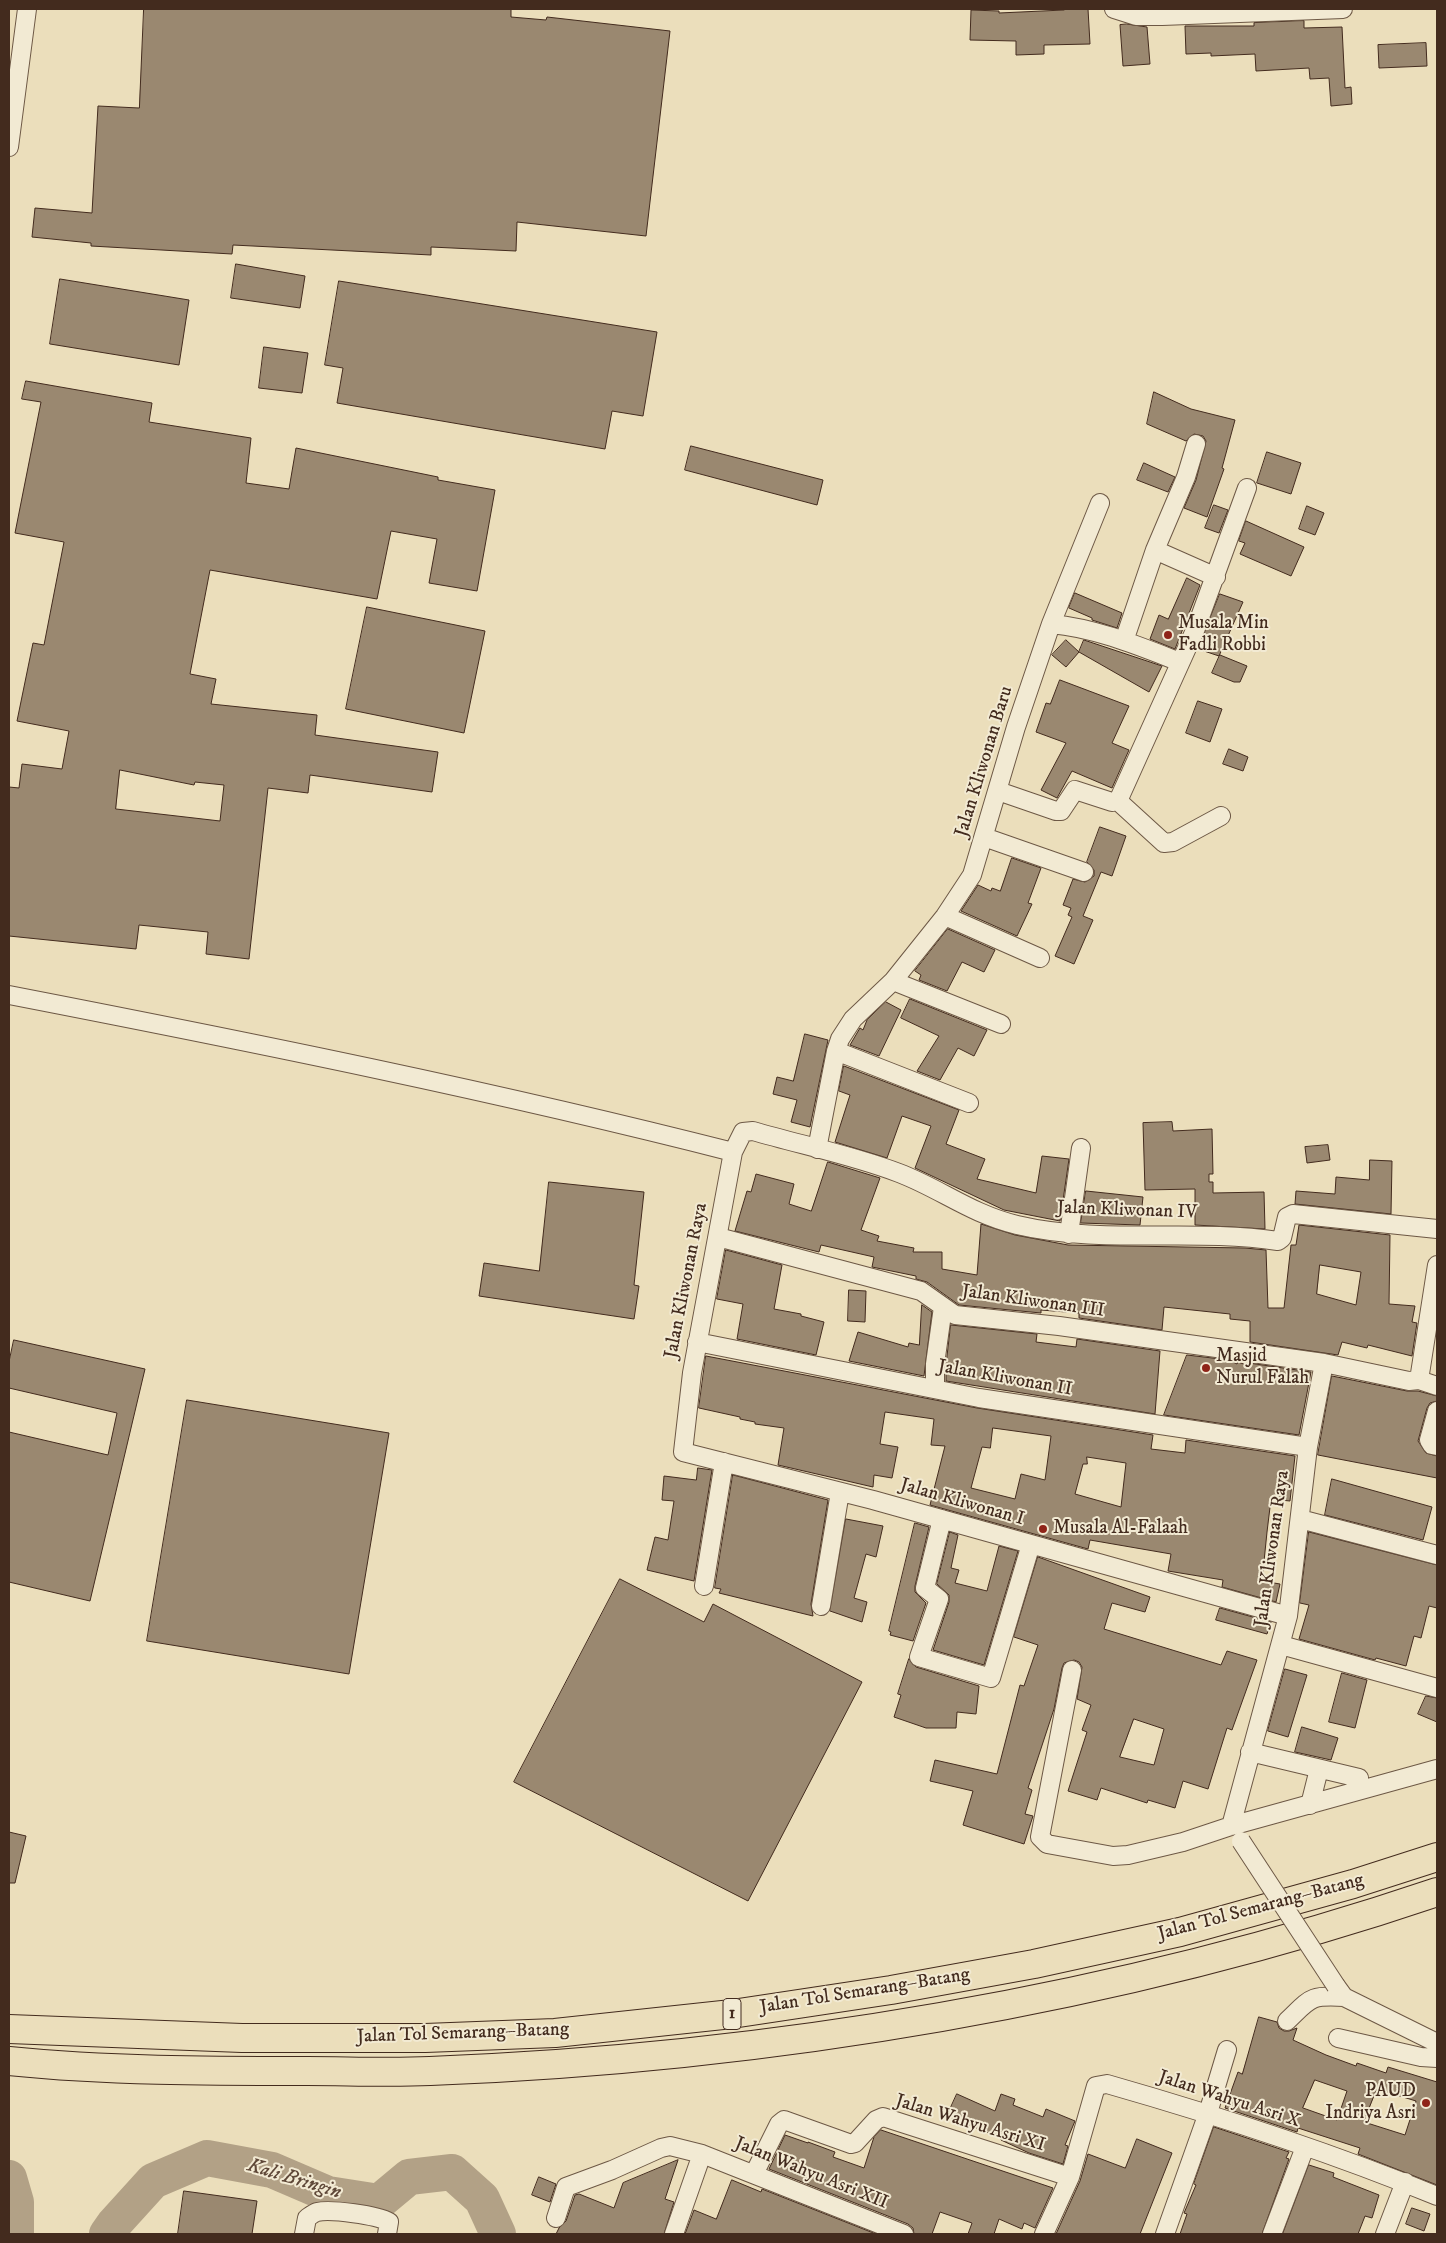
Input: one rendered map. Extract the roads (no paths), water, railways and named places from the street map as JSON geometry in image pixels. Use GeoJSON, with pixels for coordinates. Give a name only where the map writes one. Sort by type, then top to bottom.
{"type":"FeatureCollection","features":[{"type":"Feature","properties":{"kind":"highway","name":"Jalan Tol Semarang–Batang"},"geometry":{"type":"LineString","coordinates":[[9,2029],[242,2038],[425,2038],[555,2032],[732,2014],[891,1990],[1034,1964],[1180,1932],[1353,1884],[1437,1857]]}},
{"type":"Feature","properties":{"kind":"highway","name":"Jalan Tol Semarang–Batang"},"geometry":{"type":"LineString","coordinates":[[9,2061],[51,2065],[246,2071],[427,2071],[557,2064],[732,2047],[897,2025],[1042,1997],[1190,1965],[1361,1918],[1437,1892]]}},
{"type":"Feature","properties":{"kind":"street"},"geometry":{"type":"LineString","coordinates":[[9,147],[27,9]]}},
{"type":"Feature","properties":{"kind":"street"},"geometry":{"type":"LineString","coordinates":[[1114,9],[1136,16],[1162,16],[1343,9]]}},
{"type":"Feature","properties":{"kind":"street"},"geometry":{"type":"LineString","coordinates":[[1124,641],[1155,550],[1186,478],[1196,444]]}},
{"type":"Feature","properties":{"kind":"street"},"geometry":{"type":"LineString","coordinates":[[998,790],[1056,811],[1062,811],[1075,790],[1112,802],[1118,800],[1216,577],[1247,488]]}},
{"type":"Feature","properties":{"kind":"street","name":"Jalan Kliwonan Baru"},"geometry":{"type":"LineString","coordinates":[[817,1149],[840,1039],[852,1019],[893,981],[945,916],[972,875],[1016,727],[1051,624],[1100,502]]}},
{"type":"Feature","properties":{"kind":"street"},"geometry":{"type":"LineString","coordinates":[[1155,550],[1216,577]]}},
{"type":"Feature","properties":{"kind":"street"},"geometry":{"type":"LineString","coordinates":[[1051,624],[1064,625],[1124,641],[1180,662]]}},
{"type":"Feature","properties":{"kind":"street"},"geometry":{"type":"LineString","coordinates":[[1118,800],[1164,843],[1173,842],[1221,816]]}},
{"type":"Feature","properties":{"kind":"street"},"geometry":{"type":"LineString","coordinates":[[984,837],[1084,872]]}},
{"type":"Feature","properties":{"kind":"street"},"geometry":{"type":"LineString","coordinates":[[945,916],[1040,958]]}},
{"type":"Feature","properties":{"kind":"street"},"geometry":{"type":"LineString","coordinates":[[893,981],[1001,1024]]}},
{"type":"Feature","properties":{"kind":"street"},"geometry":{"type":"LineString","coordinates":[[9,995],[264,1045],[610,1121],[733,1152]]}},
{"type":"Feature","properties":{"kind":"street"},"geometry":{"type":"LineString","coordinates":[[836,1051],[969,1103]]}},
{"type":"Feature","properties":{"kind":"street","name":"Jalan Kliwonan Raya"},"geometry":{"type":"LineString","coordinates":[[682,1451],[697,1342],[733,1152],[743,1132],[753,1131]]}},
{"type":"Feature","properties":{"kind":"street","name":"Jalan Kliwonan IV"},"geometry":{"type":"LineString","coordinates":[[753,1131],[900,1173],[979,1214],[1017,1225],[1069,1234],[1233,1235],[1278,1241],[1282,1238],[1287,1217],[1293,1214],[1437,1230]]}},
{"type":"Feature","properties":{"kind":"street"},"geometry":{"type":"LineString","coordinates":[[1069,1234],[1081,1148]]}},
{"type":"Feature","properties":{"kind":"street","name":"Jalan Kliwonan III"},"geometry":{"type":"LineString","coordinates":[[718,1238],[921,1291],[955,1315],[1059,1326],[1324,1363],[1403,1380],[1419,1380],[1437,1386]]}},
{"type":"Feature","properties":{"kind":"street"},"geometry":{"type":"LineString","coordinates":[[1419,1380],[1437,1265]]}},
{"type":"Feature","properties":{"kind":"street"},"geometry":{"type":"LineString","coordinates":[[934,1389],[935,1364],[943,1307]]}},
{"type":"Feature","properties":{"kind":"street","name":"Jalan Kliwonan II"},"geometry":{"type":"LineString","coordinates":[[697,1342],[979,1398],[1308,1447]]}},
{"type":"Feature","properties":{"kind":"street","name":"Jalan Kliwonan Raya"},"geometry":{"type":"LineString","coordinates":[[1231,1826],[1288,1616],[1308,1447],[1324,1363]]}},
{"type":"Feature","properties":{"kind":"street"},"geometry":{"type":"LineString","coordinates":[[1437,1411],[1429,1440],[1432,1445],[1437,1446]]}},
{"type":"Feature","properties":{"kind":"street","name":"Jalan Kliwonan I"},"geometry":{"type":"LineString","coordinates":[[682,1451],[942,1519],[1288,1616]]}},
{"type":"Feature","properties":{"kind":"street"},"geometry":{"type":"LineString","coordinates":[[704,1586],[724,1462]]}},
{"type":"Feature","properties":{"kind":"street"},"geometry":{"type":"LineString","coordinates":[[821,1606],[840,1492]]}},
{"type":"Feature","properties":{"kind":"street"},"geometry":{"type":"LineString","coordinates":[[942,1519],[925,1588],[939,1599],[919,1657],[992,1678],[1031,1544]]}},
{"type":"Feature","properties":{"kind":"street"},"geometry":{"type":"LineString","coordinates":[[1300,1519],[1437,1555]]}},
{"type":"Feature","properties":{"kind":"street"},"geometry":{"type":"LineString","coordinates":[[1280,1646],[1437,1688]]}},
{"type":"Feature","properties":{"kind":"street"},"geometry":{"type":"LineString","coordinates":[[1072,1670],[1040,1837],[1042,1842],[1102,1855],[1128,1855],[1183,1842],[1231,1826],[1437,1769]]}},
{"type":"Feature","properties":{"kind":"street"},"geometry":{"type":"LineString","coordinates":[[1250,1752],[1359,1778]]}},
{"type":"Feature","properties":{"kind":"street"},"geometry":{"type":"LineString","coordinates":[[1310,1805],[1319,1769]]}},
{"type":"Feature","properties":{"kind":"street"},"geometry":{"type":"LineString","coordinates":[[1231,1826],[1340,1991],[1437,2043]]}},
{"type":"Feature","properties":{"kind":"street"},"geometry":{"type":"LineString","coordinates":[[1287,2021],[1309,2000],[1340,1991]]}},
{"type":"Feature","properties":{"kind":"street"},"geometry":{"type":"LineString","coordinates":[[1338,2038],[1420,2057],[1437,2058]]}},
{"type":"Feature","properties":{"kind":"street"},"geometry":{"type":"LineString","coordinates":[[1165,2234],[1208,2113],[1227,2050]]}},
{"type":"Feature","properties":{"kind":"street","name":"Jalan Wahyu Asri X"},"geometry":{"type":"LineString","coordinates":[[1070,2178],[1096,2086],[1107,2084],[1208,2113],[1405,2182],[1437,2196]]}},
{"type":"Feature","properties":{"kind":"street","name":"Jalan Wahyu Asri XI"},"geometry":{"type":"LineString","coordinates":[[754,2174],[779,2124],[784,2120],[851,2144],[855,2143],[876,2120],[883,2117],[1070,2178]]}},
{"type":"Feature","properties":{"kind":"street","name":"Jalan Wahyu Asri XII"},"geometry":{"type":"LineString","coordinates":[[556,2218],[566,2187],[670,2146],[702,2154],[904,2234]]}},
{"type":"Feature","properties":{"kind":"street"},"geometry":{"type":"LineString","coordinates":[[1272,2234],[1305,2147]]}},
{"type":"Feature","properties":{"kind":"street"},"geometry":{"type":"LineString","coordinates":[[674,2234],[702,2154]]}},
{"type":"Feature","properties":{"kind":"street"},"geometry":{"type":"LineString","coordinates":[[1044,2234],[1070,2178]]}},
{"type":"Feature","properties":{"kind":"street"},"geometry":{"type":"LineString","coordinates":[[1385,2234],[1405,2182]]}},
{"type":"Feature","properties":{"kind":"street"},"geometry":{"type":"LineString","coordinates":[[304,2234],[307,2218],[317,2212],[366,2215],[382,2218],[389,2222],[387,2234]]}},
{"type":"Feature","properties":{"kind":"waterway","name":"Kali Bringin"},"geometry":{"type":"LineString","coordinates":[[107,2234],[153,2181],[207,2158],[272,2170],[328,2194],[379,2202],[409,2177],[452,2172],[482,2199],[498,2234]]}},
{"type":"Feature","properties":{"kind":"waterway","name":"Kali Bringin"},"geometry":{"type":"LineString","coordinates":[[9,2178],[16,2202],[16,2234]]}},
{"type":"Feature","properties":{"kind":"place","name":"Musala Min Fadli Robbi"},"geometry":{"type":"Point","coordinates":[1168,635]}},
{"type":"Feature","properties":{"kind":"place","name":"Masjid Nurul Falah"},"geometry":{"type":"Point","coordinates":[1206,1368]}},
{"type":"Feature","properties":{"kind":"place","name":"Musala Al-Falaah"},"geometry":{"type":"Point","coordinates":[1043,1529]}},
{"type":"Feature","properties":{"kind":"place","name":"PAUD Indriya Asri"},"geometry":{"type":"Point","coordinates":[1426,2103]}}]}
